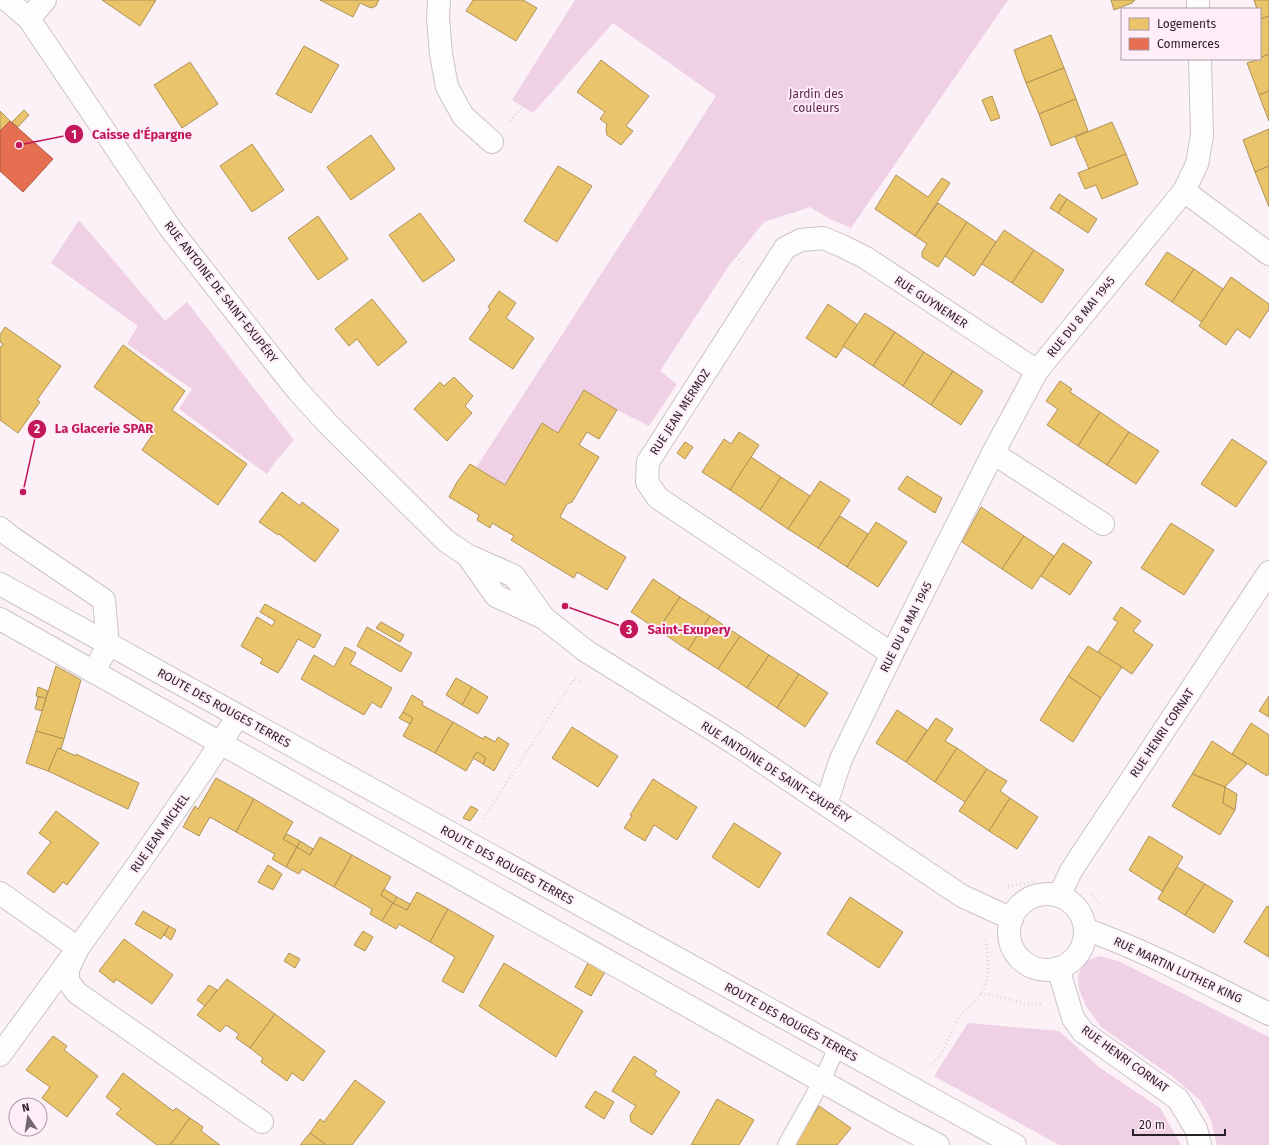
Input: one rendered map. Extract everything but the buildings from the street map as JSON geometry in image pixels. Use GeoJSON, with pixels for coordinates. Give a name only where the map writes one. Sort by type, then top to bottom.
{"type":"FeatureCollection","features":[{"type":"Feature","properties":{"kind":"street","name":"RUE ANTOINE DE SAINT-EXUPÉRY"},"geometry":{"type":"LineString","coordinates":[[7,0],[29,19],[170,228],[298,391],[328,424],[446,541],[467,555],[496,596],[544,618],[586,651],[734,743],[962,896],[1012,919]]}},
{"type":"Feature","properties":{"kind":"street"},"geometry":{"type":"LineString","coordinates":[[29,19],[44,0]]}},
{"type":"Feature","properties":{"kind":"street"},"geometry":{"type":"LineString","coordinates":[[439,0],[439,32],[447,87],[463,116],[492,142]]}},
{"type":"Feature","properties":{"kind":"street","name":"RUE DU 8 MAI 1945"},"geometry":{"type":"LineString","coordinates":[[826,804],[841,759],[892,654],[993,453],[1037,370],[1184,191],[1197,164],[1202,136],[1200,60]]}},
{"type":"Feature","properties":{"kind":"street"},"geometry":{"type":"LineString","coordinates":[[1184,191],[1269,254]]}},
{"type":"Feature","properties":{"kind":"street","name":"RUE JEAN MERMOZ"},"geometry":{"type":"LineString","coordinates":[[823,238],[801,240],[785,248],[648,462],[647,482],[658,498],[892,654]]}},
{"type":"Feature","properties":{"kind":"street","name":"RUE GUYNEMER"},"geometry":{"type":"LineString","coordinates":[[823,238],[866,258],[1037,370]]}},
{"type":"Feature","properties":{"kind":"street"},"geometry":{"type":"LineString","coordinates":[[993,453],[1103,524]]}},
{"type":"Feature","properties":{"kind":"street"},"geometry":{"type":"LineString","coordinates":[[0,528],[104,600],[108,645],[94,672]]}},
{"type":"Feature","properties":{"kind":"street","name":"RUE HENRI CORNAT"},"geometry":{"type":"LineString","coordinates":[[1059,896],[1071,871],[1080,857],[1269,572]]}},
{"type":"Feature","properties":{"kind":"street","name":"ROUTE DES ROUGES TERRES"},"geometry":{"type":"LineString","coordinates":[[0,584],[1015,1145]]}},
{"type":"Feature","properties":{"kind":"street"},"geometry":{"type":"LineString","coordinates":[[0,619],[894,1122],[938,1145]]}},
{"type":"Feature","properties":{"kind":"street","name":"RUE JEAN MICHEL"},"geometry":{"type":"LineString","coordinates":[[0,1055],[139,863],[221,744],[238,716]]}},
{"type":"Feature","properties":{"kind":"street"},"geometry":{"type":"LineString","coordinates":[[0,893],[78,948]]}},
{"type":"Feature","properties":{"kind":"street"},"geometry":{"type":"LineString","coordinates":[[1047,894],[1059,896],[1069,901],[1077,908],[1083,918],[1085,929],[1084,942],[1078,954],[1069,963],[1058,968],[1046,970],[1034,968],[1024,962],[1016,953],[1011,942],[1009,931],[1012,919],[1017,909],[1026,901],[1036,896],[1047,894]]}},
{"type":"Feature","properties":{"kind":"street","name":"RUE MARTIN LUTHER KING"},"geometry":{"type":"LineString","coordinates":[[1085,929],[1125,944],[1269,1014]]}},
{"type":"Feature","properties":{"kind":"street","name":"RUE JEAN MICHEL"},"geometry":{"type":"LineString","coordinates":[[78,948],[68,969],[68,981],[77,993],[262,1122]]}},
{"type":"Feature","properties":{"kind":"street","name":"RUE HENRI CORNAT"},"geometry":{"type":"LineString","coordinates":[[1058,968],[1073,1018],[1083,1032],[1166,1089],[1178,1099],[1196,1128],[1200,1145]]}},
{"type":"Feature","properties":{"kind":"lane"},"geometry":{"type":"LineString","coordinates":[[786,1145],[822,1081],[837,1047]]}},
{"type":"Feature","properties":{"kind":"path"},"geometry":{"type":"LineString","coordinates":[[492,142],[569,57],[613,0]]}},
{"type":"Feature","properties":{"kind":"path"},"geometry":{"type":"LineString","coordinates":[[736,0],[776,25]]}},
{"type":"Feature","properties":{"kind":"path"},"geometry":{"type":"LineString","coordinates":[[763,282],[684,208],[675,195],[676,177],[746,76],[756,56],[792,0]]}},
{"type":"Feature","properties":{"kind":"path"},"geometry":{"type":"LineString","coordinates":[[776,25],[792,17],[839,0]]}},
{"type":"Feature","properties":{"kind":"path"},"geometry":{"type":"LineString","coordinates":[[746,76],[739,98],[740,122],[745,148],[764,178],[796,213],[823,238]]}},
{"type":"Feature","properties":{"kind":"path"},"geometry":{"type":"LineString","coordinates":[[468,843],[574,679],[587,686]]}},
{"type":"Feature","properties":{"kind":"path"},"geometry":{"type":"LineString","coordinates":[[909,1087],[939,1056],[953,1027],[962,1013],[981,994],[987,975],[988,964],[984,935],[992,909]]}},
{"type":"Feature","properties":{"kind":"path"},"geometry":{"type":"LineString","coordinates":[[1202,1088],[1269,1087]]}},
{"type":"Feature","properties":{"kind":"path"},"geometry":{"type":"LineString","coordinates":[[940,1104],[970,1096],[1125,1090]]}},
{"type":"Feature","properties":{"kind":"green space","name":"Jardin des couleurs"},"geometry":{"type":"Polygon","coordinates":[[[575,0],[1008,0],[851,228],[830,219],[810,207],[764,222],[730,264],[660,371],[677,384],[649,426],[617,410],[584,390],[558,433],[543,423],[505,485],[476,468],[716,96],[613,23],[533,113],[512,100],[575,0]]]}},
{"type":"Feature","properties":{"kind":"green space"},"geometry":{"type":"Polygon","coordinates":[[[79,220],[165,321],[187,302],[294,440],[267,474],[179,409],[192,389],[127,344],[138,326],[51,263],[79,220]]]}},
{"type":"Feature","properties":{"kind":"green space"},"geometry":{"type":"Polygon","coordinates":[[[1099,956],[1118,961],[1269,1037],[1269,1145],[1217,1145],[1211,1120],[1200,1100],[1173,1077],[1101,1027],[1086,1006],[1079,989],[1078,977],[1082,965],[1099,956]]]}},
{"type":"Feature","properties":{"kind":"green space"},"geometry":{"type":"Polygon","coordinates":[[[968,1023],[1059,1031],[1100,1068],[1160,1108],[1181,1145],[1059,1145],[934,1076],[968,1023]]]}},
{"type":"Feature","properties":{"kind":"place","name":"Caisse d'Épargne"},"geometry":{"type":"Point","coordinates":[19,145]}},
{"type":"Feature","properties":{"kind":"place","name":"La Glacerie SPAR"},"geometry":{"type":"Point","coordinates":[23,492]}},
{"type":"Feature","properties":{"kind":"place","name":"Saint-Exupery"},"geometry":{"type":"Point","coordinates":[565,606]}}]}
